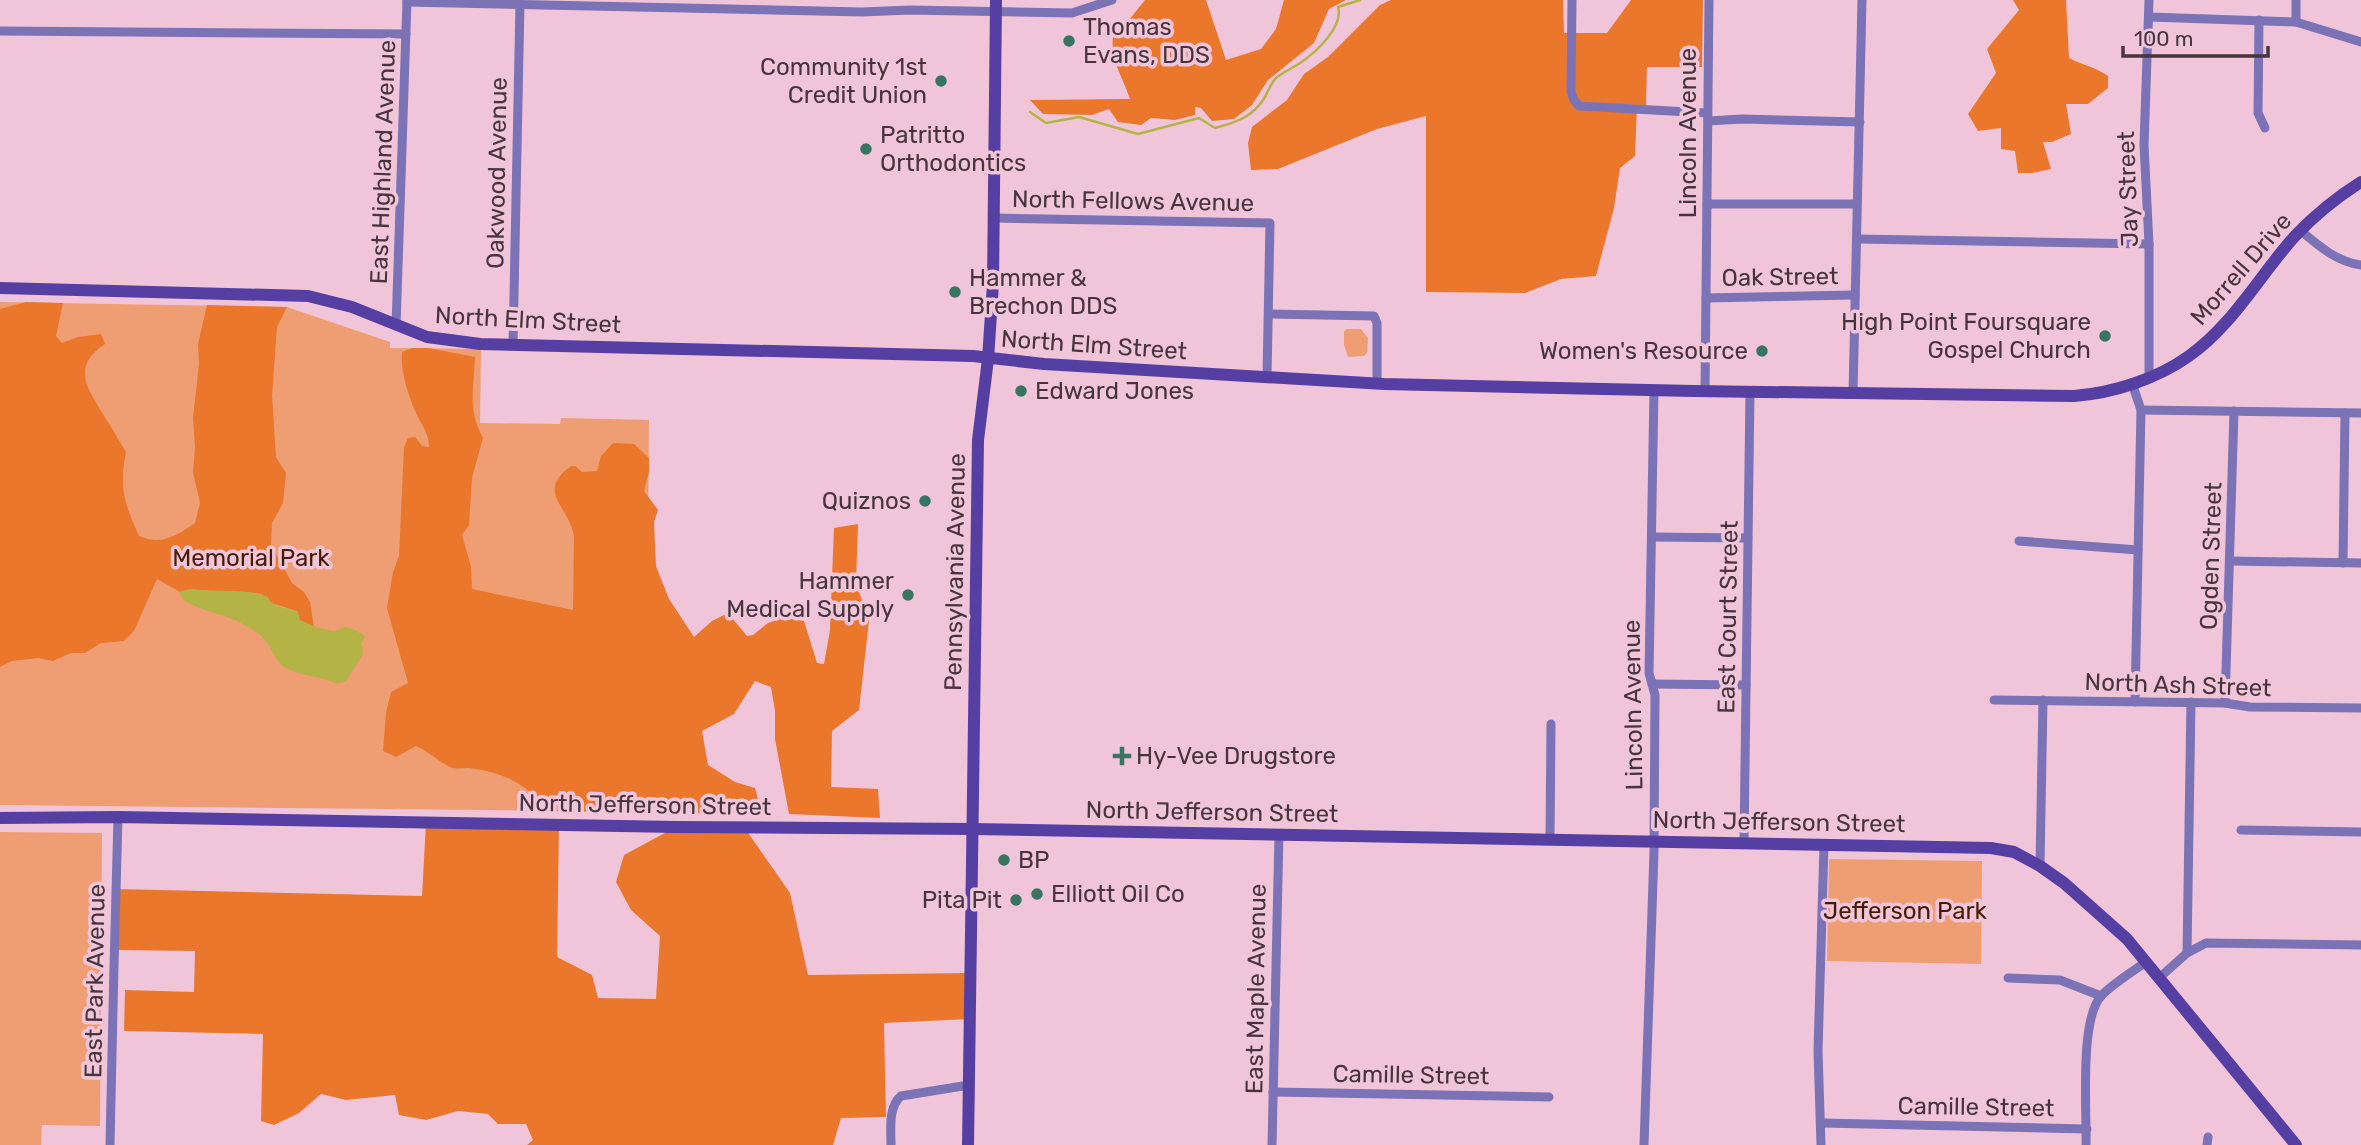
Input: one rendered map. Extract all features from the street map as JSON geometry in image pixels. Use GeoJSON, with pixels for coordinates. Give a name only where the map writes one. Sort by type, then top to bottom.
{"type":"FeatureCollection","features":[{"type":"Feature","properties":{"kind":"main road","name":"Pennsylvania Avenue"},"geometry":{"type":"LineString","coordinates":[[968,1145],[978,440],[988,359],[995,218],[995,6]]}},
{"type":"Feature","properties":{"kind":"main road","name":"Morrell Drive"},"geometry":{"type":"LineString","coordinates":[[2149,376],[2189,356],[2218,330],[2301,231],[2338,197],[2361,182]]}},
{"type":"Feature","properties":{"kind":"main road","name":"North Elm Street"},"geometry":{"type":"LineString","coordinates":[[0,288],[308,296],[352,307],[427,337],[480,344],[973,356],[1377,383],[2074,396],[2098,394],[2149,376]]}},
{"type":"Feature","properties":{"kind":"main road","name":"North Jefferson Street"},"geometry":{"type":"LineString","coordinates":[[0,818],[118,817],[648,827],[972,829],[1991,848],[2014,852],[2040,866],[2127,939],[2296,1145]]}},
{"type":"Feature","properties":{"kind":"street"},"geometry":{"type":"LineString","coordinates":[[862,0],[862,12]]}},
{"type":"Feature","properties":{"kind":"street"},"geometry":{"type":"LineString","coordinates":[[407,1],[738,5],[862,12],[995,6],[1072,13],[1112,0]]}},
{"type":"Feature","properties":{"kind":"street"},"geometry":{"type":"LineString","coordinates":[[1572,0],[1572,92],[1579,106],[1741,119],[1860,122]]}},
{"type":"Feature","properties":{"kind":"street","name":"Lincoln Avenue"},"geometry":{"type":"LineString","coordinates":[[1704,391],[1709,0]]}},
{"type":"Feature","properties":{"kind":"street"},"geometry":{"type":"LineString","coordinates":[[1853,393],[1862,0]]}},
{"type":"Feature","properties":{"kind":"street","name":"Jay Street"},"geometry":{"type":"LineString","coordinates":[[2149,0],[2144,145],[2150,244],[2149,376]]}},
{"type":"Feature","properties":{"kind":"street"},"geometry":{"type":"LineString","coordinates":[[2296,0],[2296,22]]}},
{"type":"Feature","properties":{"kind":"street","name":"East Highland Avenue"},"geometry":{"type":"LineString","coordinates":[[396,326],[407,1]]}},
{"type":"Feature","properties":{"kind":"street","name":"Oakwood Avenue"},"geometry":{"type":"LineString","coordinates":[[513,344],[520,4]]}},
{"type":"Feature","properties":{"kind":"street"},"geometry":{"type":"LineString","coordinates":[[2149,17],[2296,22],[2361,42]]}},
{"type":"Feature","properties":{"kind":"street"},"geometry":{"type":"LineString","coordinates":[[2259,20],[2258,113],[2265,128]]}},
{"type":"Feature","properties":{"kind":"street"},"geometry":{"type":"LineString","coordinates":[[0,31],[405,34]]}},
{"type":"Feature","properties":{"kind":"street"},"geometry":{"type":"LineString","coordinates":[[1707,204],[1857,204]]}},
{"type":"Feature","properties":{"kind":"street","name":"North Fellows Avenue"},"geometry":{"type":"LineString","coordinates":[[995,218],[1270,223],[1269,314]]}},
{"type":"Feature","properties":{"kind":"street"},"geometry":{"type":"LineString","coordinates":[[2301,231],[2347,264],[2361,265]]}},
{"type":"Feature","properties":{"kind":"street"},"geometry":{"type":"LineString","coordinates":[[1857,239],[2150,244]]}},
{"type":"Feature","properties":{"kind":"street","name":"Oak Street"},"geometry":{"type":"LineString","coordinates":[[1706,298],[1855,295]]}},
{"type":"Feature","properties":{"kind":"street"},"geometry":{"type":"LineString","coordinates":[[1267,377],[1269,314],[1374,316],[1377,323],[1377,383]]}},
{"type":"Feature","properties":{"kind":"street"},"geometry":{"type":"LineString","coordinates":[[2132,383],[2141,410],[2135,702]]}},
{"type":"Feature","properties":{"kind":"street","name":"Lincoln Avenue"},"geometry":{"type":"LineString","coordinates":[[1644,1145],[1654,841],[1655,695],[1649,673],[1654,390]]}},
{"type":"Feature","properties":{"kind":"street","name":"East Court Street"},"geometry":{"type":"LineString","coordinates":[[1744,842],[1750,392]]}},
{"type":"Feature","properties":{"kind":"street"},"geometry":{"type":"LineString","coordinates":[[2141,410],[2361,413]]}},
{"type":"Feature","properties":{"kind":"street","name":"Ogden Street"},"geometry":{"type":"LineString","coordinates":[[2225,703],[2234,411]]}},
{"type":"Feature","properties":{"kind":"street"},"geometry":{"type":"LineString","coordinates":[[2343,563],[2345,413]]}},
{"type":"Feature","properties":{"kind":"street"},"geometry":{"type":"LineString","coordinates":[[1651,537],[1748,538]]}},
{"type":"Feature","properties":{"kind":"street"},"geometry":{"type":"LineString","coordinates":[[2019,541],[2138,550]]}},
{"type":"Feature","properties":{"kind":"street"},"geometry":{"type":"LineString","coordinates":[[2230,561],[2361,563]]}},
{"type":"Feature","properties":{"kind":"street"},"geometry":{"type":"LineString","coordinates":[[1652,684],[1746,685]]}},
{"type":"Feature","properties":{"kind":"street","name":"North Ash Street"},"geometry":{"type":"LineString","coordinates":[[1994,700],[2191,702],[2250,707],[2361,708]]}},
{"type":"Feature","properties":{"kind":"street"},"geometry":{"type":"LineString","coordinates":[[2040,866],[2043,700]]}},
{"type":"Feature","properties":{"kind":"street"},"geometry":{"type":"LineString","coordinates":[[2187,953],[2191,702]]}},
{"type":"Feature","properties":{"kind":"street"},"geometry":{"type":"LineString","coordinates":[[1550,839],[1551,724]]}},
{"type":"Feature","properties":{"kind":"street","name":"East Park Avenue"},"geometry":{"type":"LineString","coordinates":[[110,1145],[118,817]]}},
{"type":"Feature","properties":{"kind":"street"},"geometry":{"type":"LineString","coordinates":[[2241,830],[2361,832]]}},
{"type":"Feature","properties":{"kind":"street","name":"East Maple Avenue"},"geometry":{"type":"LineString","coordinates":[[1272,1145],[1279,834]]}},
{"type":"Feature","properties":{"kind":"street"},"geometry":{"type":"LineString","coordinates":[[1821,1145],[1818,1051],[1824,844]]}},
{"type":"Feature","properties":{"kind":"street"},"geometry":{"type":"LineString","coordinates":[[2159,978],[2187,953],[2206,943],[2361,945]]}},
{"type":"Feature","properties":{"kind":"street"},"geometry":{"type":"LineString","coordinates":[[2087,1145],[2089,1023],[2092,1010],[2101,996],[2146,962]]}},
{"type":"Feature","properties":{"kind":"street"},"geometry":{"type":"LineString","coordinates":[[2008,978],[2060,980],[2101,996]]}},
{"type":"Feature","properties":{"kind":"street"},"geometry":{"type":"LineString","coordinates":[[891,1145],[891,1122],[896,1101],[901,1096],[969,1085]]}},
{"type":"Feature","properties":{"kind":"street","name":"Camille Street"},"geometry":{"type":"LineString","coordinates":[[1273,1092],[1549,1097]]}},
{"type":"Feature","properties":{"kind":"street","name":"Camille Street"},"geometry":{"type":"LineString","coordinates":[[1822,1123],[2087,1129]]}},
{"type":"Feature","properties":{"kind":"green space"},"geometry":{"type":"Polygon","coordinates":[[[1145,0],[1206,0],[1226,60],[1261,49],[1276,29],[1284,0],[1346,0],[1329,9],[1314,43],[1268,80],[1252,105],[1234,119],[1212,121],[1201,108],[1195,107],[1195,115],[1175,120],[1151,118],[1141,125],[1118,122],[1109,109],[1092,115],[1043,114],[1030,100],[1130,99],[1115,61],[1114,33],[1117,22],[1129,20],[1145,0]]]}},
{"type":"Feature","properties":{"kind":"green space"},"geometry":{"type":"Polygon","coordinates":[[[1391,0],[1563,0],[1564,33],[1607,33],[1631,0],[1703,0],[1702,67],[1647,67],[1646,105],[1637,106],[1635,156],[1620,168],[1614,208],[1596,276],[1561,279],[1525,293],[1426,292],[1426,116],[1377,129],[1278,169],[1251,170],[1248,143],[1252,127],[1287,100],[1304,74],[1328,57],[1380,5],[1391,0]]]}},
{"type":"Feature","properties":{"kind":"green space"},"geometry":{"type":"Polygon","coordinates":[[[2013,0],[2066,0],[2069,58],[2108,76],[2108,88],[2088,104],[2066,104],[2071,134],[2052,142],[2043,142],[2051,169],[2032,173],[2018,173],[2015,151],[2001,149],[2001,128],[1978,131],[1968,114],[1996,73],[1987,49],[2019,10],[2013,0]]]}},
{"type":"Feature","properties":{"kind":"green space","name":"Memorial Park"},"geometry":{"type":"Polygon","coordinates":[[[0,302],[287,307],[390,342],[390,348],[481,349],[480,423],[560,424],[561,418],[649,420],[647,649],[676,812],[0,805],[0,302]]]}},
{"type":"Feature","properties":{"kind":"green space"},"geometry":{"type":"Polygon","coordinates":[[[26,302],[63,303],[56,336],[62,343],[78,337],[101,334],[105,344],[88,362],[86,380],[126,452],[123,486],[126,504],[139,536],[154,540],[168,538],[195,523],[200,503],[193,472],[193,418],[199,364],[198,344],[207,305],[287,307],[277,327],[272,395],[276,457],[286,473],[283,503],[272,523],[271,545],[292,583],[304,592],[310,602],[314,627],[300,620],[297,611],[271,603],[261,594],[190,589],[180,592],[157,579],[134,631],[124,641],[101,643],[85,653],[71,653],[53,661],[38,658],[12,661],[0,667],[0,309],[26,302]]]}},
{"type":"Feature","properties":{"kind":"green space"},"geometry":{"type":"Polygon","coordinates":[[[1361,329],[1368,338],[1367,353],[1364,356],[1348,357],[1344,345],[1344,331],[1361,329]]]}},
{"type":"Feature","properties":{"kind":"green space"},"geometry":{"type":"Polygon","coordinates":[[[412,348],[429,348],[475,357],[473,408],[483,438],[472,478],[469,525],[462,535],[471,567],[472,589],[573,610],[574,536],[557,500],[556,484],[571,466],[582,472],[597,471],[601,456],[613,443],[634,444],[649,458],[644,491],[658,510],[654,522],[656,566],[669,599],[694,637],[712,621],[724,615],[732,618],[747,636],[753,635],[768,623],[790,616],[804,621],[817,663],[824,664],[830,630],[834,528],[858,524],[856,583],[869,621],[859,710],[832,731],[831,787],[878,789],[880,818],[789,814],[775,739],[775,711],[771,687],[755,681],[734,714],[702,731],[708,765],[735,782],[755,788],[762,814],[547,811],[532,793],[503,776],[469,768],[453,768],[416,746],[396,757],[383,751],[386,713],[391,692],[408,683],[387,608],[393,572],[399,556],[404,447],[408,438],[415,437],[422,446],[429,447],[403,374],[402,352],[412,348]]]}},
{"type":"Feature","properties":{"kind":"green space"},"geometry":{"type":"Polygon","coordinates":[[[426,823],[559,825],[557,957],[592,975],[598,998],[656,999],[660,936],[631,910],[616,882],[624,855],[676,827],[744,827],[790,893],[808,975],[970,973],[970,1019],[884,1023],[886,1117],[841,1118],[833,1145],[527,1145],[533,1140],[526,1124],[498,1124],[488,1114],[458,1111],[426,1120],[399,1115],[395,1095],[346,1100],[321,1094],[299,1113],[274,1125],[261,1121],[263,1034],[124,1031],[125,990],[194,992],[195,951],[115,950],[116,889],[422,896],[426,823]]]}},
{"type":"Feature","properties":{"kind":"green space"},"geometry":{"type":"Polygon","coordinates":[[[0,832],[102,833],[100,1126],[42,1125],[41,1145],[0,1145],[0,832]]]}},
{"type":"Feature","properties":{"kind":"green space","name":"Jefferson Park"},"geometry":{"type":"Polygon","coordinates":[[[1829,859],[1982,861],[1981,964],[1827,961],[1829,859]]]}},
{"type":"Feature","properties":{"kind":"shaded area"},"geometry":{"type":"Polygon","coordinates":[[[190,589],[262,595],[276,605],[297,611],[300,620],[318,628],[334,631],[345,627],[353,629],[365,636],[362,643],[363,654],[346,681],[336,684],[290,670],[281,664],[256,632],[237,621],[182,599],[180,592],[190,589]]]}},
{"type":"Feature","properties":{"kind":"waterway"},"geometry":{"type":"LineString","coordinates":[[1030,112],[1046,123],[1079,117],[1138,134],[1199,118],[1215,128],[1230,123],[1244,118],[1255,109],[1276,78],[1300,63],[1327,39],[1337,23],[1338,7],[1360,0]]}},
{"type":"Feature","properties":{"kind":"place","name":"Thomas Evans, DDS"},"geometry":{"type":"Point","coordinates":[1069,41]}},
{"type":"Feature","properties":{"kind":"place","name":"Community 1st Credit Union"},"geometry":{"type":"Point","coordinates":[941,81]}},
{"type":"Feature","properties":{"kind":"place","name":"Patritto Orthodontics"},"geometry":{"type":"Point","coordinates":[866,149]}},
{"type":"Feature","properties":{"kind":"place","name":"Hammer & Brechon DDS"},"geometry":{"type":"Point","coordinates":[955,292]}},
{"type":"Feature","properties":{"kind":"place","name":"High Point Foursquare Gospel Church"},"geometry":{"type":"Point","coordinates":[2105,336]}},
{"type":"Feature","properties":{"kind":"place","name":"Women's Resource"},"geometry":{"type":"Point","coordinates":[1762,351]}},
{"type":"Feature","properties":{"kind":"place","name":"Edward Jones"},"geometry":{"type":"Point","coordinates":[1021,391]}},
{"type":"Feature","properties":{"kind":"place","name":"Quiznos"},"geometry":{"type":"Point","coordinates":[925,501]}},
{"type":"Feature","properties":{"kind":"place","name":"Hammer Medical Supply"},"geometry":{"type":"Point","coordinates":[908,595]}},
{"type":"Feature","properties":{"kind":"place","name":"Hy-Vee Drugstore"},"geometry":{"type":"Point","coordinates":[1122,756]}},
{"type":"Feature","properties":{"kind":"place","name":"BP"},"geometry":{"type":"Point","coordinates":[1004,860]}},
{"type":"Feature","properties":{"kind":"place","name":"Elliott Oil Co"},"geometry":{"type":"Point","coordinates":[1037,894]}},
{"type":"Feature","properties":{"kind":"place","name":"Pita Pit"},"geometry":{"type":"Point","coordinates":[1016,900]}}]}
